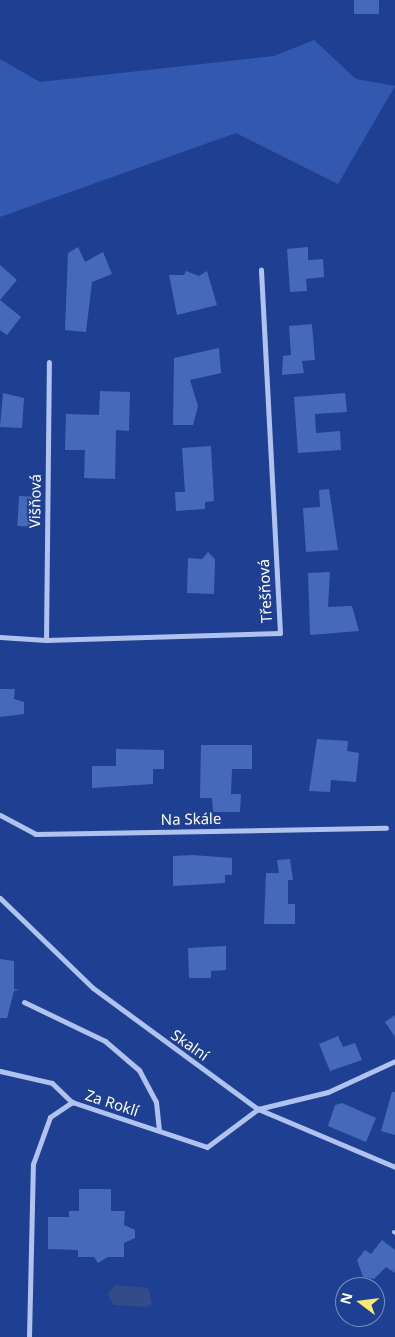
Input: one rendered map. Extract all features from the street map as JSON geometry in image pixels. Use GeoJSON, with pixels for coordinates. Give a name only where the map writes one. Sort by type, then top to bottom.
{"type":"FeatureCollection","features":[{"type":"Feature","properties":{"kind":"street","name":"Třešňová"},"geometry":{"type":"LineString","coordinates":[[0,637],[46,640],[280,633],[261,269]]}},
{"type":"Feature","properties":{"kind":"street","name":"Višňová"},"geometry":{"type":"LineString","coordinates":[[46,640],[49,362]]}},
{"type":"Feature","properties":{"kind":"street","name":"Na Skále"},"geometry":{"type":"LineString","coordinates":[[0,816],[35,834],[386,828]]}},
{"type":"Feature","properties":{"kind":"street","name":"Skalní"},"geometry":{"type":"LineString","coordinates":[[0,898],[93,988],[258,1109],[395,1167]]}},
{"type":"Feature","properties":{"kind":"street"},"geometry":{"type":"LineString","coordinates":[[24,1002],[106,1041],[139,1070],[156,1102],[159,1131]]}},
{"type":"Feature","properties":{"kind":"street"},"geometry":{"type":"LineString","coordinates":[[258,1109],[328,1092],[395,1061]]}},
{"type":"Feature","properties":{"kind":"street"},"geometry":{"type":"LineString","coordinates":[[0,1071],[52,1082],[72,1102]]}},
{"type":"Feature","properties":{"kind":"street","name":"Za Roklí"},"geometry":{"type":"LineString","coordinates":[[29,1337],[32,1164],[50,1117],[72,1102],[207,1148],[258,1109]]}},
{"type":"Feature","properties":{"kind":"shaded area"},"geometry":{"type":"Polygon","coordinates":[[[314,40],[356,79],[395,86],[338,184],[236,133],[0,217],[0,59],[40,82],[274,56],[314,40]]]}},
{"type":"Feature","properties":{"kind":"shaded area"},"geometry":{"type":"Polygon","coordinates":[[[116,1285],[148,1288],[152,1303],[147,1307],[114,1305],[107,1294],[116,1285]]]}},
{"type":"Feature","properties":{"kind":"building"},"geometry":{"type":"Polygon","coordinates":[[[354,0],[379,0],[379,14],[354,14],[354,0]]]}},
{"type":"Feature","properties":{"kind":"building"},"geometry":{"type":"Polygon","coordinates":[[[78,247],[85,262],[103,252],[112,274],[92,282],[86,332],[65,330],[68,253],[78,247]]]}},
{"type":"Feature","properties":{"kind":"building"},"geometry":{"type":"Polygon","coordinates":[[[308,247],[308,260],[323,259],[324,277],[306,279],[307,291],[290,292],[287,249],[308,247]]]}},
{"type":"Feature","properties":{"kind":"building"},"geometry":{"type":"Polygon","coordinates":[[[0,265],[17,280],[0,300],[0,265]]]}},
{"type":"Feature","properties":{"kind":"building"},"geometry":{"type":"Polygon","coordinates":[[[186,271],[199,276],[207,271],[217,305],[177,315],[169,275],[184,275],[186,271]]]}},
{"type":"Feature","properties":{"kind":"building"},"geometry":{"type":"Polygon","coordinates":[[[0,300],[21,317],[7,335],[0,330],[0,300]]]}},
{"type":"Feature","properties":{"kind":"building"},"geometry":{"type":"Polygon","coordinates":[[[312,324],[315,360],[302,361],[304,373],[282,375],[283,356],[291,355],[289,326],[312,324]]]}},
{"type":"Feature","properties":{"kind":"building"},"geometry":{"type":"Polygon","coordinates":[[[219,348],[221,373],[190,380],[198,406],[193,425],[173,425],[174,358],[219,348]]]}},
{"type":"Feature","properties":{"kind":"building"},"geometry":{"type":"Polygon","coordinates":[[[100,391],[130,392],[129,431],[116,430],[115,479],[84,478],[85,450],[65,450],[66,414],[99,415],[100,391]]]}},
{"type":"Feature","properties":{"kind":"building"},"geometry":{"type":"Polygon","coordinates":[[[3,393],[24,398],[22,428],[0,427],[3,393]]]}},
{"type":"Feature","properties":{"kind":"building"},"geometry":{"type":"Polygon","coordinates":[[[345,393],[347,412],[315,414],[316,433],[340,431],[341,450],[298,453],[294,397],[345,393]]]}},
{"type":"Feature","properties":{"kind":"building"},"geometry":{"type":"Polygon","coordinates":[[[211,446],[214,501],[205,502],[205,509],[176,511],[175,492],[185,492],[182,448],[211,446]]]}},
{"type":"Feature","properties":{"kind":"building"},"geometry":{"type":"Polygon","coordinates":[[[329,489],[338,550],[306,552],[303,508],[320,507],[319,490],[329,489]]]}},
{"type":"Feature","properties":{"kind":"building"},"geometry":{"type":"Polygon","coordinates":[[[19,496],[39,497],[37,527],[17,526],[19,496]]]}},
{"type":"Feature","properties":{"kind":"building"},"geometry":{"type":"Polygon","coordinates":[[[208,552],[215,559],[214,594],[187,593],[188,558],[202,559],[208,552]]]}},
{"type":"Feature","properties":{"kind":"building"},"geometry":{"type":"Polygon","coordinates":[[[330,572],[328,607],[352,606],[359,631],[310,635],[308,573],[330,572]]]}},
{"type":"Feature","properties":{"kind":"building"},"geometry":{"type":"Polygon","coordinates":[[[0,689],[15,689],[14,699],[24,702],[24,714],[0,717],[0,689]]]}},
{"type":"Feature","properties":{"kind":"building"},"geometry":{"type":"Polygon","coordinates":[[[317,739],[348,741],[347,751],[359,753],[356,782],[331,780],[330,792],[309,791],[317,739]]]}},
{"type":"Feature","properties":{"kind":"building"},"geometry":{"type":"Polygon","coordinates":[[[201,745],[252,745],[252,769],[232,769],[231,794],[241,794],[240,812],[213,812],[212,798],[200,798],[201,745]]]}},
{"type":"Feature","properties":{"kind":"building"},"geometry":{"type":"Polygon","coordinates":[[[116,749],[164,750],[164,769],[153,769],[153,784],[92,788],[92,766],[116,766],[116,749]]]}},
{"type":"Feature","properties":{"kind":"building"},"geometry":{"type":"Polygon","coordinates":[[[192,855],[232,858],[232,875],[225,875],[225,883],[173,886],[173,856],[192,855]]]}},
{"type":"Feature","properties":{"kind":"building"},"geometry":{"type":"Polygon","coordinates":[[[290,859],[293,880],[288,880],[288,904],[295,904],[295,924],[264,924],[266,873],[279,873],[277,860],[290,859]]]}},
{"type":"Feature","properties":{"kind":"building"},"geometry":{"type":"Polygon","coordinates":[[[226,946],[226,970],[211,971],[211,978],[189,978],[188,948],[226,946]]]}},
{"type":"Feature","properties":{"kind":"building"},"geometry":{"type":"Polygon","coordinates":[[[0,959],[14,961],[14,989],[19,990],[14,991],[7,1018],[0,1018],[0,959]]]}},
{"type":"Feature","properties":{"kind":"building"},"geometry":{"type":"Polygon","coordinates":[[[395,1015],[395,1037],[385,1022],[395,1015]]]}},
{"type":"Feature","properties":{"kind":"building"},"geometry":{"type":"Polygon","coordinates":[[[338,1036],[343,1047],[355,1043],[362,1060],[330,1071],[319,1044],[338,1036]]]}},
{"type":"Feature","properties":{"kind":"building"},"geometry":{"type":"Polygon","coordinates":[[[392,1092],[395,1092],[395,1135],[381,1131],[392,1092]]]}},
{"type":"Feature","properties":{"kind":"building"},"geometry":{"type":"Polygon","coordinates":[[[342,1103],[376,1118],[366,1142],[328,1126],[335,1105],[342,1103]]]}},
{"type":"Feature","properties":{"kind":"building"},"geometry":{"type":"Polygon","coordinates":[[[79,1189],[111,1189],[111,1211],[125,1211],[124,1225],[135,1230],[135,1238],[124,1243],[124,1257],[108,1257],[98,1263],[94,1257],[78,1257],[78,1250],[48,1249],[48,1217],[69,1217],[69,1211],[79,1211],[79,1189]]]}},
{"type":"Feature","properties":{"kind":"building"},"geometry":{"type":"Polygon","coordinates":[[[382,1240],[395,1250],[395,1273],[386,1267],[376,1277],[363,1277],[357,1260],[365,1250],[371,1254],[382,1240]]]}}]}
